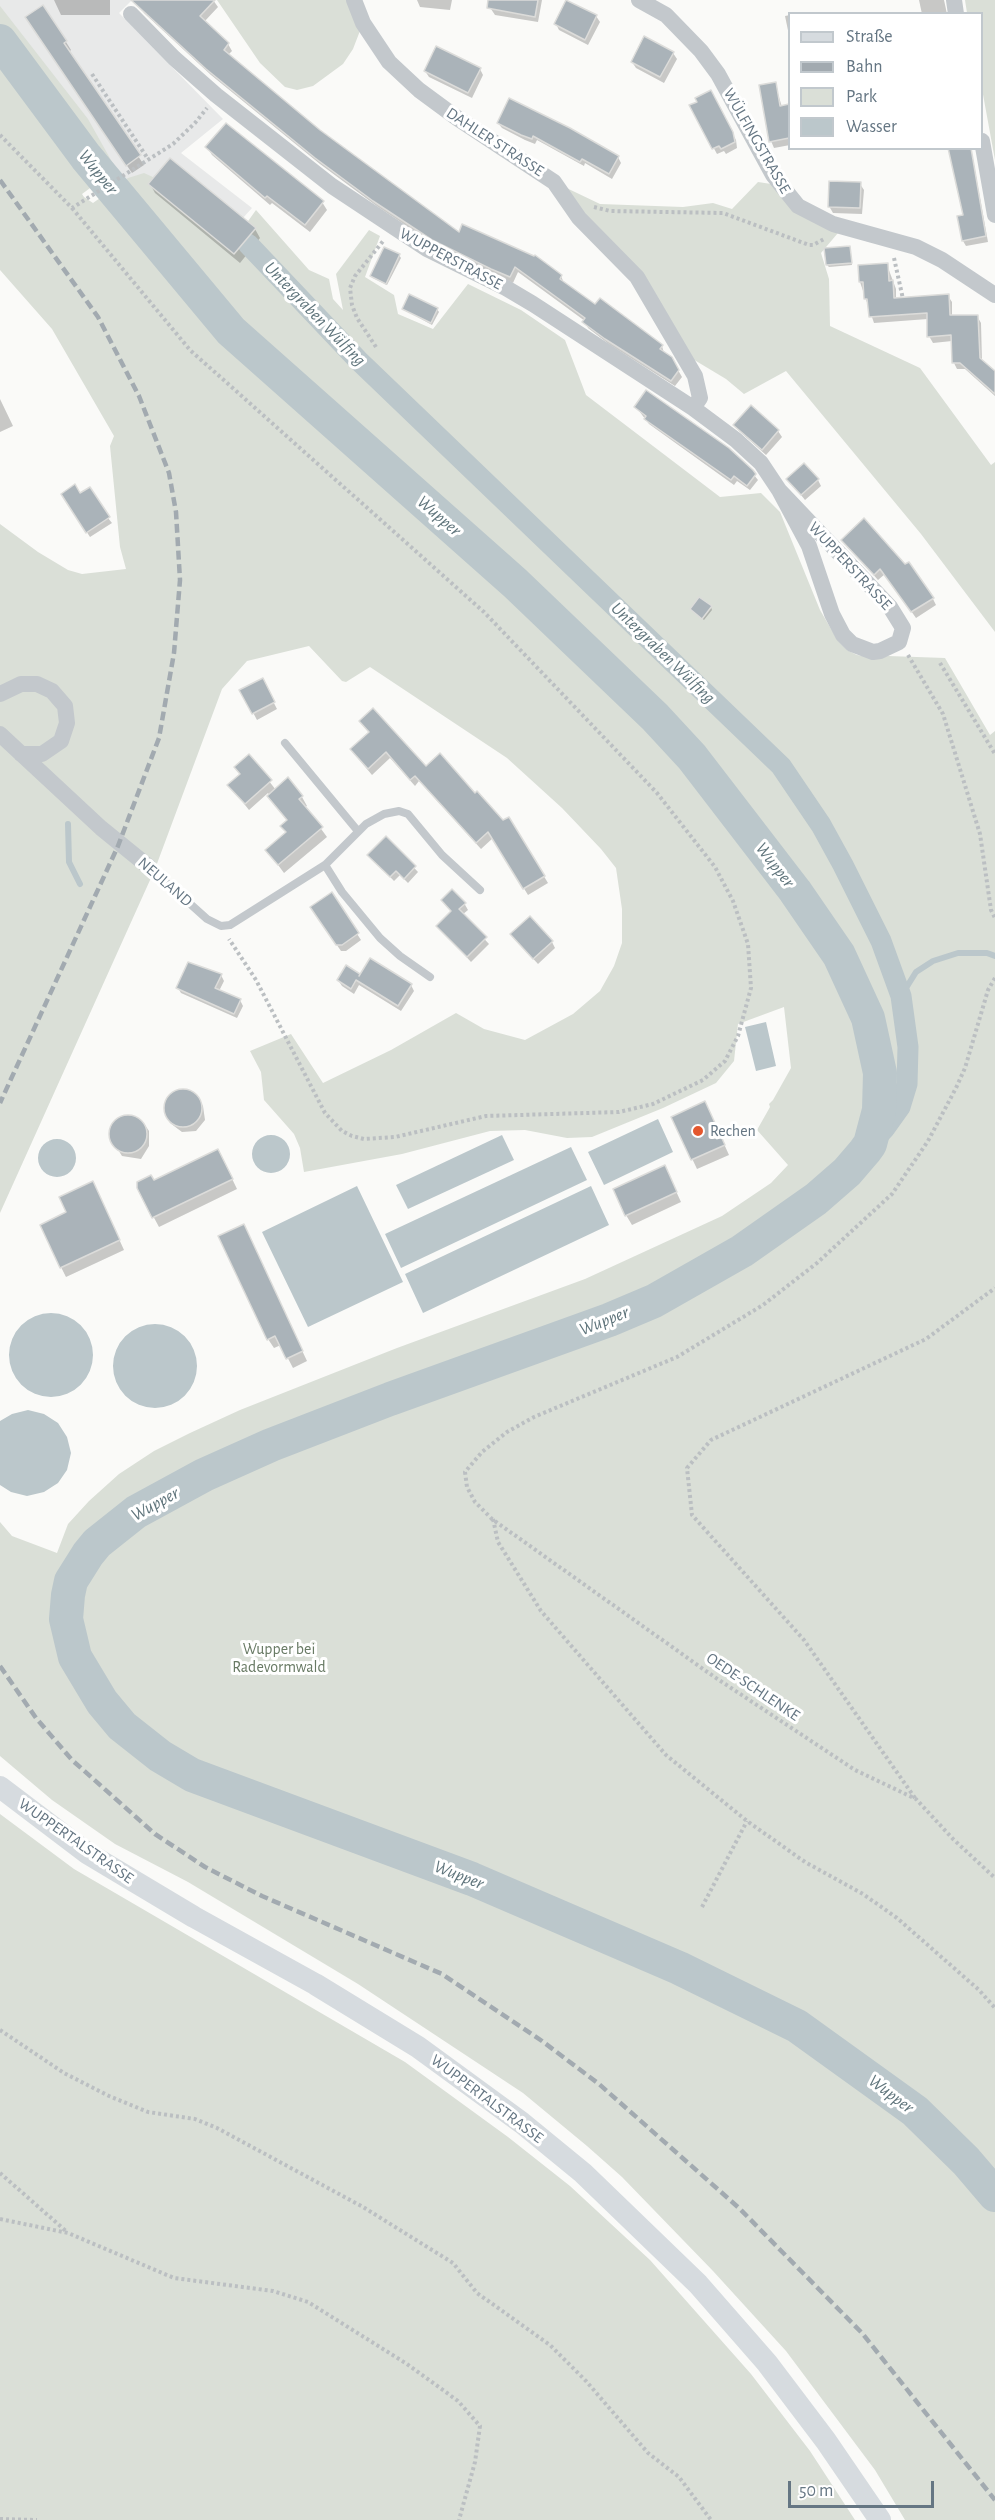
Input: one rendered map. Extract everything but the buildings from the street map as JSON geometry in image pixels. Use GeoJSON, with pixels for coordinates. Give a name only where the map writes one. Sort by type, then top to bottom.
{"type":"FeatureCollection","features":[{"type":"Feature","properties":{"kind":"main road","name":"WUPPERTALSTRASSE"},"geometry":{"type":"LineString","coordinates":[[0,1787],[87,1853],[194,1917],[315,1984],[418,2047],[522,2123],[583,2173],[691,2277],[767,2364],[826,2441],[880,2520]]}},
{"type":"Feature","properties":{"kind":"street","name":"DAHLER STRASSE"},"geometry":{"type":"LineString","coordinates":[[354,0],[363,23],[389,62],[419,90],[457,118],[554,182],[579,219],[637,277],[695,376],[700,398],[693,408]]}},
{"type":"Feature","properties":{"kind":"street","name":"WÜLFINGSTRASSE"},"geometry":{"type":"LineString","coordinates":[[639,0],[666,15],[701,51],[718,74],[773,176],[790,199],[806,212],[843,226],[889,238],[929,252],[995,295]]}},
{"type":"Feature","properties":{"kind":"street","name":"WUPPERSTRASSE"},"geometry":{"type":"LineString","coordinates":[[131,14],[174,58],[216,95],[305,166],[426,249],[506,288],[533,304],[693,408],[753,455],[780,490],[890,607],[903,628],[899,642],[887,649],[873,652],[852,644],[843,635],[831,614],[809,546],[780,490]]}},
{"type":"Feature","properties":{"kind":"street"},"geometry":{"type":"LineString","coordinates":[[983,150],[995,215]]}},
{"type":"Feature","properties":{"kind":"street"},"geometry":{"type":"LineString","coordinates":[[0,693],[21,684],[37,684],[52,691],[65,706],[67,723],[61,741],[42,754],[21,754]]}},
{"type":"Feature","properties":{"kind":"street","name":"NEULAND"},"geometry":{"type":"LineString","coordinates":[[0,734],[101,828],[149,867]]}},
{"type":"Feature","properties":{"kind":"lane"},"geometry":{"type":"LineString","coordinates":[[285,743],[357,830]]}},
{"type":"Feature","properties":{"kind":"lane"},"geometry":{"type":"LineString","coordinates":[[221,927],[239,921],[325,865],[357,830],[384,814],[399,811],[406,812],[442,855],[480,890]]}},
{"type":"Feature","properties":{"kind":"lane"},"geometry":{"type":"LineString","coordinates":[[325,865],[356,910],[380,938],[400,956],[430,976]]}},
{"type":"Feature","properties":{"kind":"lane","name":"NEULAND"},"geometry":{"type":"LineString","coordinates":[[149,867],[207,920],[221,927]]}},
{"type":"Feature","properties":{"kind":"path"},"geometry":{"type":"LineString","coordinates":[[92,74],[148,159]]}},
{"type":"Feature","properties":{"kind":"path"},"geometry":{"type":"LineString","coordinates":[[72,208],[173,144],[195,123],[216,95]]}},
{"type":"Feature","properties":{"kind":"path"},"geometry":{"type":"LineString","coordinates":[[0,135],[72,208],[190,350],[484,612],[619,750],[657,793],[715,867],[742,922],[748,944],[752,975],[743,1023],[730,1053],[715,1071],[678,1093],[638,1109],[602,1114],[526,1113],[486,1116],[395,1137],[364,1139],[342,1131],[325,1113],[256,980],[221,927]]}},
{"type":"Feature","properties":{"kind":"path"},"geometry":{"type":"LineString","coordinates":[[590,206],[610,211],[723,213],[809,245],[818,243],[843,226]]}},
{"type":"Feature","properties":{"kind":"path"},"geometry":{"type":"LineString","coordinates":[[376,346],[357,318],[352,305],[350,288],[355,276],[394,228]]}},
{"type":"Feature","properties":{"kind":"path"},"geometry":{"type":"LineString","coordinates":[[889,238],[903,298]]}},
{"type":"Feature","properties":{"kind":"path"},"geometry":{"type":"LineString","coordinates":[[899,642],[922,675],[943,714],[980,834],[991,910],[995,918]]}},
{"type":"Feature","properties":{"kind":"path"},"geometry":{"type":"LineString","coordinates":[[940,663],[995,754]]}},
{"type":"Feature","properties":{"kind":"path"},"geometry":{"type":"LineString","coordinates":[[995,978],[988,990],[965,1068],[950,1100],[928,1141],[892,1194],[817,1263],[763,1305],[677,1357],[534,1417],[507,1432],[482,1452],[465,1472],[467,1487],[476,1502],[492,1519],[498,1542],[541,1611],[666,1755],[747,1821],[805,1862],[863,1894],[897,1918],[979,1990],[995,2008]]}},
{"type":"Feature","properties":{"kind":"path"},"geometry":{"type":"LineString","coordinates":[[915,1799],[804,1640],[692,1515],[687,1468],[711,1440],[926,1339],[995,1288]]}},
{"type":"Feature","properties":{"kind":"path","name":"OEDE-SCHLENKE"},"geometry":{"type":"LineString","coordinates":[[492,1519],[713,1676],[855,1770],[915,1799],[995,1878]]}},
{"type":"Feature","properties":{"kind":"path"},"geometry":{"type":"LineString","coordinates":[[702,1907],[747,1821]]}},
{"type":"Feature","properties":{"kind":"path"},"geometry":{"type":"LineString","coordinates":[[0,2030],[64,2073],[109,2096],[148,2112],[195,2120],[217,2128],[363,2207],[453,2264],[477,2293],[520,2321],[564,2360],[648,2453],[679,2476],[711,2520]]}},
{"type":"Feature","properties":{"kind":"path"},"geometry":{"type":"LineString","coordinates":[[0,2173],[68,2233]]}},
{"type":"Feature","properties":{"kind":"path"},"geometry":{"type":"LineString","coordinates":[[0,2219],[68,2233],[174,2278],[273,2291],[308,2302],[407,2364],[458,2401],[480,2426],[475,2462],[459,2520]]}},
{"type":"Feature","properties":{"kind":"path"},"geometry":{"type":"LineString","coordinates":[[0,2519],[37,2520]]}},
{"type":"Feature","properties":{"kind":"shaded area"},"geometry":{"type":"Polygon","coordinates":[[[0,0],[132,0],[119,13],[223,119],[181,153],[252,208],[224,239],[124,192],[64,112],[0,13],[0,0]]]}},
{"type":"Feature","properties":{"kind":"green space"},"geometry":{"type":"Polygon","coordinates":[[[217,0],[354,0],[363,23],[353,49],[343,64],[313,86],[297,90],[285,87],[260,63],[217,0]]]}},
{"type":"Feature","properties":{"kind":"green space"},"geometry":{"type":"Polygon","coordinates":[[[965,0],[995,0],[995,160],[983,94],[983,12],[967,12],[965,0]]]}},
{"type":"Feature","properties":{"kind":"green space","name":"Wupper bei Radevormwald"},"geometry":{"type":"Polygon","coordinates":[[[0,6],[88,119],[116,169],[82,194],[84,197],[93,203],[128,178],[144,173],[155,178],[236,238],[256,210],[309,270],[329,279],[333,299],[343,310],[336,274],[369,230],[380,236],[365,277],[394,295],[398,314],[433,329],[468,284],[521,310],[565,340],[586,395],[720,497],[761,493],[780,512],[820,610],[838,641],[847,650],[857,655],[874,658],[888,656],[945,658],[990,735],[995,731],[995,2520],[905,2520],[875,2470],[786,2351],[622,2177],[587,2146],[523,2093],[358,1984],[188,1882],[115,1844],[52,1800],[0,1756],[0,1522],[12,1536],[57,1553],[68,1524],[89,1501],[119,1474],[154,1451],[240,1410],[397,1348],[585,1279],[722,1216],[771,1183],[788,1165],[757,1130],[770,1107],[769,1104],[791,1068],[784,1007],[738,1024],[734,1061],[716,1083],[592,1137],[567,1138],[525,1130],[490,1131],[402,1154],[304,1172],[300,1148],[294,1134],[264,1100],[261,1072],[250,1051],[291,1034],[323,1083],[391,1050],[456,1013],[484,1029],[525,1040],[573,1014],[600,991],[614,966],[622,943],[622,909],[616,868],[562,808],[507,758],[370,667],[346,682],[342,681],[309,646],[247,661],[222,689],[155,869],[0,1213],[0,524],[38,552],[68,570],[82,574],[126,569],[120,547],[110,446],[114,436],[52,329],[0,270],[0,6]]]}},
{"type":"Feature","properties":{"kind":"green space"},"geometry":{"type":"Polygon","coordinates":[[[554,182],[600,204],[683,207],[713,203],[732,209],[758,182],[778,185],[843,227],[821,253],[829,279],[830,326],[920,368],[991,465],[995,462],[995,632],[921,534],[786,371],[744,394],[726,379],[681,352],[637,277],[554,182]]]}},
{"type":"Feature","properties":{"kind":"green space"},"geometry":{"type":"Polygon","coordinates":[[[0,1814],[74,1869],[405,2062],[508,2137],[570,2186],[650,2260],[751,2374],[810,2451],[855,2520],[0,2520],[0,1814]]]}},
{"type":"Feature","properties":{"kind":"water"},"geometry":{"type":"Polygon","coordinates":[[[766,1022],[776,1066],[756,1071],[745,1027],[766,1022]]]}},
{"type":"Feature","properties":{"kind":"water"},"geometry":{"type":"Polygon","coordinates":[[[658,1119],[673,1152],[604,1185],[588,1152],[658,1119]]]}},
{"type":"Feature","properties":{"kind":"water"},"geometry":{"type":"Polygon","coordinates":[[[271,1135],[285,1140],[290,1154],[285,1168],[271,1173],[257,1168],[252,1154],[257,1140],[271,1135]]]}},
{"type":"Feature","properties":{"kind":"water"},"geometry":{"type":"Polygon","coordinates":[[[502,1135],[514,1160],[408,1209],[396,1185],[502,1135]]]}},
{"type":"Feature","properties":{"kind":"water"},"geometry":{"type":"Polygon","coordinates":[[[57,1139],[71,1144],[76,1158],[71,1172],[57,1177],[43,1172],[38,1158],[43,1144],[57,1139]]]}},
{"type":"Feature","properties":{"kind":"water"},"geometry":{"type":"Polygon","coordinates":[[[571,1147],[587,1180],[401,1268],[385,1234],[571,1147]]]}},
{"type":"Feature","properties":{"kind":"water"},"geometry":{"type":"Polygon","coordinates":[[[357,1186],[403,1282],[308,1327],[262,1232],[357,1186]]]}},
{"type":"Feature","properties":{"kind":"water"},"geometry":{"type":"Polygon","coordinates":[[[591,1186],[609,1225],[423,1313],[405,1274],[591,1186]]]}},
{"type":"Feature","properties":{"kind":"water"},"geometry":{"type":"Polygon","coordinates":[[[43,1313],[59,1313],[75,1320],[86,1331],[93,1347],[90,1371],[81,1385],[59,1397],[43,1397],[27,1390],[16,1379],[9,1363],[9,1347],[16,1331],[27,1320],[43,1313]]]}},
{"type":"Feature","properties":{"kind":"water"},"geometry":{"type":"Polygon","coordinates":[[[147,1324],[163,1324],[179,1331],[190,1342],[197,1358],[194,1382],[185,1396],[163,1408],[147,1408],[131,1401],[120,1390],[113,1374],[113,1358],[120,1342],[131,1331],[147,1324]]]}},
{"type":"Feature","properties":{"kind":"water"},"geometry":{"type":"Polygon","coordinates":[[[28,1410],[44,1414],[58,1423],[67,1437],[71,1453],[67,1470],[58,1483],[44,1492],[27,1496],[11,1492],[0,1485],[0,1421],[12,1414],[28,1410]]]}},
{"type":"Feature","properties":{"kind":"waterway","name":"Wupper"},"geometry":{"type":"LineString","coordinates":[[0,41],[86,157],[231,331],[515,583],[655,717],[692,757],[795,891],[839,955],[868,1018],[880,1073],[879,1110],[870,1144],[865,1151],[847,1172],[816,1199],[742,1251],[654,1301],[609,1320],[390,1399],[271,1445],[204,1475],[136,1512],[97,1543],[71,1581],[66,1619],[75,1657],[102,1702],[122,1726],[160,1756],[192,1775],[472,1879],[679,1968],[797,2026],[915,2111],[966,2161],[995,2195]]}},
{"type":"Feature","properties":{"kind":"waterway","name":"Untergraben Wülfing"},"geometry":{"type":"LineString","coordinates":[[248,244],[358,360],[781,766],[821,825],[843,865],[881,941],[901,996],[908,1047],[907,1084],[900,1107],[870,1144]]}},
{"type":"Feature","properties":{"kind":"waterway"},"geometry":{"type":"LineString","coordinates":[[68,824],[69,862],[80,884]]}},
{"type":"Feature","properties":{"kind":"waterway"},"geometry":{"type":"LineString","coordinates":[[901,996],[916,972],[933,961],[958,953],[987,953],[995,956]]}},
{"type":"Feature","properties":{"kind":"waterway"},"geometry":{"type":"LineString","coordinates":[[59,1578],[71,1581]]}},
{"type":"Feature","properties":{"kind":"railway"},"geometry":{"type":"LineString","coordinates":[[0,180],[98,317],[139,396],[169,473],[176,512],[180,580],[174,653],[159,738],[118,846],[0,1103]]}},
{"type":"Feature","properties":{"kind":"railway"},"geometry":{"type":"LineString","coordinates":[[0,1666],[36,1718],[72,1760],[155,1834],[205,1867],[262,1896],[442,1974],[542,2041],[599,2084],[739,2208],[862,2333],[995,2500]]}},
{"type":"Feature","properties":{"kind":"place","name":"Rechen"},"geometry":{"type":"Point","coordinates":[698,1131]}}]}
